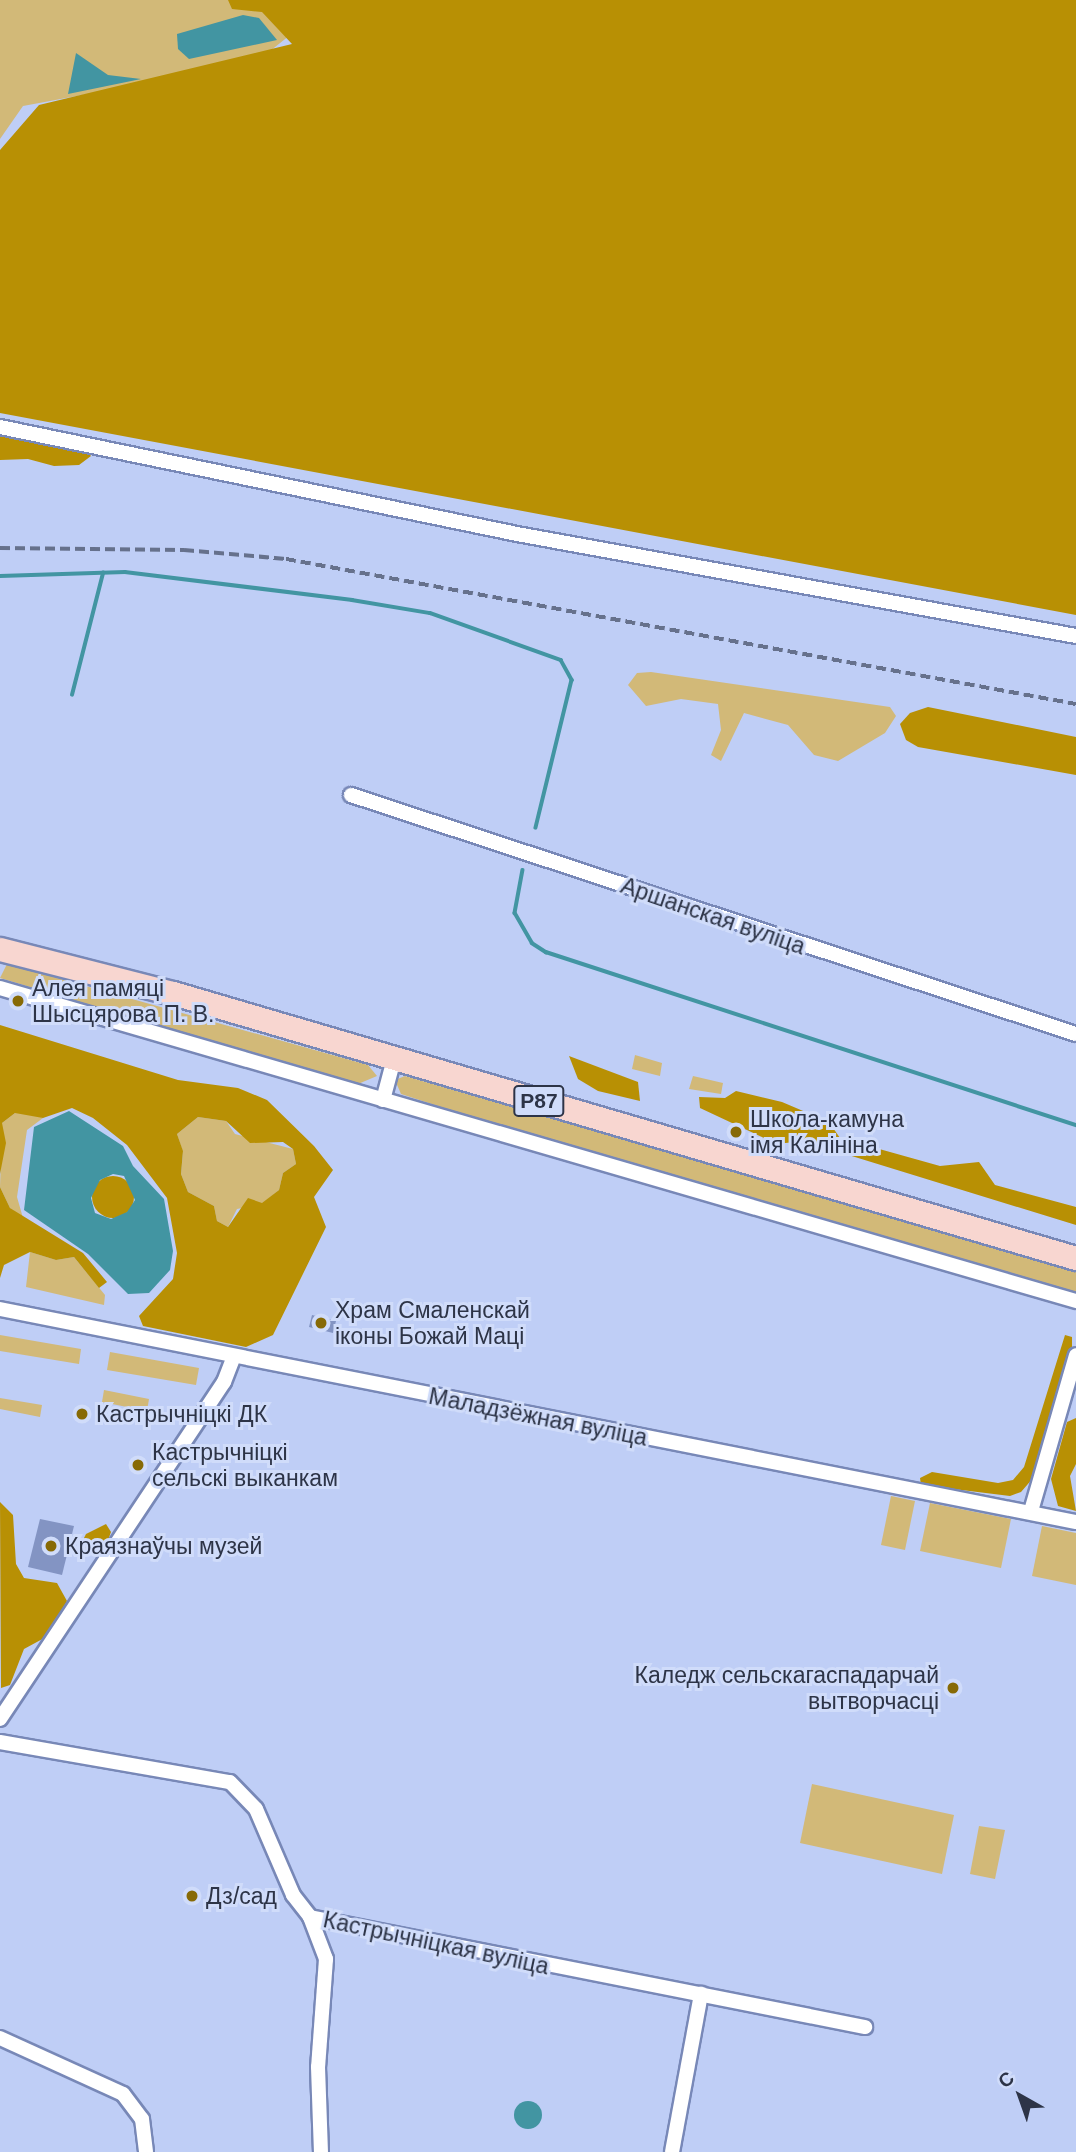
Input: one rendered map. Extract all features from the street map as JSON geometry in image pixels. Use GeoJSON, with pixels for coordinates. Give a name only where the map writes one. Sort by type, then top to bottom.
{"type":"FeatureCollection","features":[{"type":"Feature","properties":{"kind":"main road","name":"Р87"},"geometry":{"type":"LineString","coordinates":[[0,949],[394,1059],[1076,1258]]}},
{"type":"Feature","properties":{"kind":"street"},"geometry":{"type":"LineString","coordinates":[[0,428],[517,534],[1076,636]]}},
{"type":"Feature","properties":{"kind":"street","name":"Аршанская вуліца"},"geometry":{"type":"LineString","coordinates":[[351,795],[1076,1034]]}},
{"type":"Feature","properties":{"kind":"street"},"geometry":{"type":"LineString","coordinates":[[0,988],[1076,1301]]}},
{"type":"Feature","properties":{"kind":"street"},"geometry":{"type":"LineString","coordinates":[[383,1100],[394,1059]]}},
{"type":"Feature","properties":{"kind":"street","name":"Маладзёжная вуліца"},"geometry":{"type":"LineString","coordinates":[[0,1309],[233,1359],[1031,1511],[1076,1522]]}},
{"type":"Feature","properties":{"kind":"street"},"geometry":{"type":"LineString","coordinates":[[1031,1511],[1070,1399],[1076,1354]]}},
{"type":"Feature","properties":{"kind":"street"},"geometry":{"type":"LineString","coordinates":[[0,1719],[189,1436],[233,1359]]}},
{"type":"Feature","properties":{"kind":"street","name":"Кастрычніцкая вуліца"},"geometry":{"type":"LineString","coordinates":[[0,1742],[230,1782],[256,1809],[293,1895],[310,1917],[865,2027]]}},
{"type":"Feature","properties":{"kind":"street"},"geometry":{"type":"LineString","coordinates":[[310,1917],[326,1959],[317,2067],[321,2152]]}},
{"type":"Feature","properties":{"kind":"street"},"geometry":{"type":"LineString","coordinates":[[672,2152],[701,1994]]}},
{"type":"Feature","properties":{"kind":"street"},"geometry":{"type":"LineString","coordinates":[[0,2038],[123,2094],[142,2119],[146,2152]]}},
{"type":"Feature","properties":{"kind":"shaded area"},"geometry":{"type":"Polygon","coordinates":[[[0,0],[334,0],[255,63],[23,106],[0,139],[0,0]]]}},
{"type":"Feature","properties":{"kind":"shaded area"},"geometry":{"type":"Polygon","coordinates":[[[228,0],[1076,0],[1076,615],[0,413],[0,150],[39,105],[292,44],[262,12],[232,9],[228,0]]]}},
{"type":"Feature","properties":{"kind":"shaded area"},"geometry":{"type":"Polygon","coordinates":[[[243,15],[259,18],[277,40],[189,59],[178,49],[177,34],[243,15]]]}},
{"type":"Feature","properties":{"kind":"shaded area"},"geometry":{"type":"Polygon","coordinates":[[[76,53],[108,75],[141,79],[68,94],[76,53]]]}},
{"type":"Feature","properties":{"kind":"shaded area"},"geometry":{"type":"Polygon","coordinates":[[[0,435],[85,449],[91,456],[79,465],[54,466],[28,459],[0,460],[0,435]]]}},
{"type":"Feature","properties":{"kind":"shaded area"},"geometry":{"type":"Polygon","coordinates":[[[651,672],[890,707],[896,716],[885,733],[838,761],[814,755],[788,725],[744,713],[721,761],[711,755],[721,730],[718,704],[681,699],[646,706],[628,685],[637,673],[651,672]]]}},
{"type":"Feature","properties":{"kind":"shaded area"},"geometry":{"type":"Polygon","coordinates":[[[928,707],[1076,737],[1076,775],[918,747],[906,740],[900,724],[910,713],[928,707]]]}},
{"type":"Feature","properties":{"kind":"shaded area"},"geometry":{"type":"Polygon","coordinates":[[[7,964],[368,1065],[377,1076],[358,1084],[332,1078],[0,978],[7,964]]]}},
{"type":"Feature","properties":{"kind":"shaded area"},"geometry":{"type":"Polygon","coordinates":[[[0,1025],[178,1080],[238,1088],[267,1100],[314,1146],[333,1170],[314,1197],[326,1227],[273,1335],[246,1347],[143,1326],[139,1316],[173,1279],[177,1253],[167,1198],[127,1145],[93,1118],[72,1108],[43,1118],[15,1113],[2,1123],[6,1143],[0,1174],[0,1025]],[[198,1117],[177,1134],[183,1151],[181,1174],[188,1192],[214,1206],[217,1221],[228,1227],[248,1198],[262,1203],[279,1190],[283,1173],[296,1164],[293,1149],[283,1142],[250,1143],[226,1121],[198,1117]]]}},
{"type":"Feature","properties":{"kind":"shaded area"},"geometry":{"type":"Polygon","coordinates":[[[635,1055],[662,1063],[660,1076],[632,1069],[635,1055]]]}},
{"type":"Feature","properties":{"kind":"shaded area"},"geometry":{"type":"Polygon","coordinates":[[[569,1056],[638,1082],[640,1101],[598,1091],[578,1079],[569,1056]]]}},
{"type":"Feature","properties":{"kind":"shaded area"},"geometry":{"type":"Polygon","coordinates":[[[405,1076],[1076,1271],[1076,1292],[444,1108],[401,1094],[395,1080],[405,1076]]]}},
{"type":"Feature","properties":{"kind":"shaded area"},"geometry":{"type":"Polygon","coordinates":[[[693,1076],[723,1083],[721,1094],[689,1089],[693,1076]]]}},
{"type":"Feature","properties":{"kind":"shaded area"},"geometry":{"type":"Polygon","coordinates":[[[736,1091],[782,1102],[829,1122],[840,1138],[940,1166],[979,1162],[995,1185],[1076,1207],[1076,1225],[803,1141],[777,1144],[700,1108],[699,1097],[725,1098],[736,1091]]]}},
{"type":"Feature","properties":{"kind":"shaded area"},"geometry":{"type":"Polygon","coordinates":[[[69,1111],[123,1146],[133,1166],[164,1199],[173,1251],[170,1270],[149,1293],[128,1294],[88,1254],[24,1210],[34,1127],[69,1111]],[[113,1174],[100,1180],[91,1198],[95,1213],[111,1219],[127,1212],[135,1200],[124,1176],[113,1174]]]}},
{"type":"Feature","properties":{"kind":"shaded area"},"geometry":{"type":"Polygon","coordinates":[[[29,1112],[43,1118],[27,1130],[17,1197],[23,1218],[10,1208],[0,1187],[2,1123],[15,1113],[29,1112]]]}},
{"type":"Feature","properties":{"kind":"shaded area"},"geometry":{"type":"Polygon","coordinates":[[[198,1117],[226,1121],[235,1134],[293,1149],[296,1164],[283,1173],[279,1190],[262,1204],[237,1209],[228,1227],[217,1221],[214,1206],[188,1192],[181,1174],[183,1152],[177,1134],[198,1117]]]}},
{"type":"Feature","properties":{"kind":"shaded area"},"geometry":{"type":"Polygon","coordinates":[[[113,1176],[128,1182],[134,1197],[128,1212],[113,1218],[98,1212],[92,1197],[98,1182],[113,1176]]]}},
{"type":"Feature","properties":{"kind":"shaded area"},"geometry":{"type":"Polygon","coordinates":[[[0,1187],[10,1208],[83,1253],[107,1282],[99,1288],[74,1257],[56,1260],[30,1252],[4,1265],[0,1278],[0,1187]]]}},
{"type":"Feature","properties":{"kind":"shaded area"},"geometry":{"type":"Polygon","coordinates":[[[30,1252],[56,1260],[74,1257],[105,1295],[104,1305],[26,1287],[30,1252]]]}},
{"type":"Feature","properties":{"kind":"shaded area"},"geometry":{"type":"Polygon","coordinates":[[[0,1335],[81,1349],[79,1364],[0,1351],[0,1335]]]}},
{"type":"Feature","properties":{"kind":"shaded area"},"geometry":{"type":"Polygon","coordinates":[[[1065,1335],[1072,1337],[1072,1348],[1034,1477],[1021,1492],[1010,1496],[921,1485],[920,1478],[932,1472],[998,1483],[1013,1480],[1024,1467],[1065,1335]]]}},
{"type":"Feature","properties":{"kind":"shaded area"},"geometry":{"type":"Polygon","coordinates":[[[110,1352],[199,1368],[196,1385],[107,1370],[110,1352]]]}},
{"type":"Feature","properties":{"kind":"shaded area"},"geometry":{"type":"Polygon","coordinates":[[[104,1390],[149,1399],[147,1411],[102,1402],[104,1390]]]}},
{"type":"Feature","properties":{"kind":"shaded area"},"geometry":{"type":"Polygon","coordinates":[[[0,1398],[42,1405],[40,1417],[0,1409],[0,1398]]]}},
{"type":"Feature","properties":{"kind":"shaded area"},"geometry":{"type":"Polygon","coordinates":[[[1076,1418],[1076,1464],[1070,1476],[1076,1511],[1058,1506],[1051,1479],[1067,1422],[1076,1418]]]}},
{"type":"Feature","properties":{"kind":"shaded area"},"geometry":{"type":"Polygon","coordinates":[[[891,1496],[915,1501],[905,1550],[881,1545],[891,1496]]]}},
{"type":"Feature","properties":{"kind":"shaded area"},"geometry":{"type":"Polygon","coordinates":[[[0,1502],[13,1515],[16,1564],[24,1578],[57,1583],[67,1601],[48,1636],[24,1649],[10,1685],[1,1688],[0,1502]]]}},
{"type":"Feature","properties":{"kind":"shaded area"},"geometry":{"type":"Polygon","coordinates":[[[930,1503],[1011,1519],[1001,1568],[920,1551],[930,1503]]]}},
{"type":"Feature","properties":{"kind":"shaded area"},"geometry":{"type":"Polygon","coordinates":[[[106,1524],[111,1532],[107,1543],[86,1555],[81,1544],[86,1534],[106,1524]]]}},
{"type":"Feature","properties":{"kind":"shaded area"},"geometry":{"type":"Polygon","coordinates":[[[1042,1526],[1076,1533],[1076,1585],[1032,1576],[1042,1526]]]}},
{"type":"Feature","properties":{"kind":"shaded area"},"geometry":{"type":"Polygon","coordinates":[[[812,1784],[954,1815],[942,1874],[800,1843],[812,1784]]]}},
{"type":"Feature","properties":{"kind":"shaded area"},"geometry":{"type":"Polygon","coordinates":[[[979,1826],[1005,1830],[995,1879],[970,1874],[979,1826]]]}},
{"type":"Feature","properties":{"kind":"shaded area"},"geometry":{"type":"Polygon","coordinates":[[[528,2101],[538,2105],[542,2115],[538,2125],[528,2129],[518,2125],[514,2115],[518,2105],[528,2101]]]}},
{"type":"Feature","properties":{"kind":"building","name":"Храм Смаленскай іконы Божай Маці"},"geometry":{"type":"Polygon","coordinates":[[[312,1315],[336,1321],[333,1333],[309,1327],[312,1315]]]}},
{"type":"Feature","properties":{"kind":"building","name":"Краязнаўчы музей"},"geometry":{"type":"Polygon","coordinates":[[[40,1519],[74,1526],[62,1575],[28,1567],[40,1519]]]}},
{"type":"Feature","properties":{"kind":"waterway"},"geometry":{"type":"LineString","coordinates":[[0,576],[125,572],[352,600],[430,613],[561,660],[572,680],[536,828]]}},
{"type":"Feature","properties":{"kind":"waterway"},"geometry":{"type":"LineString","coordinates":[[72,695],[103,573]]}},
{"type":"Feature","properties":{"kind":"waterway"},"geometry":{"type":"LineString","coordinates":[[523,870],[515,913],[532,943],[546,952],[1076,1125]]}},
{"type":"Feature","properties":{"kind":"railway"},"geometry":{"type":"LineString","coordinates":[[0,548],[184,550],[286,559],[1076,704]]}},
{"type":"Feature","properties":{"kind":"place","name":"Алея памяці Шысцярова П. В."},"geometry":{"type":"Point","coordinates":[18,1001]}},
{"type":"Feature","properties":{"kind":"place","name":"Школа-камуна імя Калініна"},"geometry":{"type":"Point","coordinates":[736,1132]}},
{"type":"Feature","properties":{"kind":"place","name":"Храм Смаленскай іконы Божай Маці"},"geometry":{"type":"Point","coordinates":[321,1323]}},
{"type":"Feature","properties":{"kind":"place","name":"Кастрычніцкі ДК"},"geometry":{"type":"Point","coordinates":[82,1414]}},
{"type":"Feature","properties":{"kind":"place","name":"Кастрычніцкі сельскі выканкам"},"geometry":{"type":"Point","coordinates":[138,1465]}},
{"type":"Feature","properties":{"kind":"place","name":"Краязнаўчы музей"},"geometry":{"type":"Point","coordinates":[51,1546]}},
{"type":"Feature","properties":{"kind":"place","name":"Каледж сельскагаспадарчай вытворчасці"},"geometry":{"type":"Point","coordinates":[953,1688]}},
{"type":"Feature","properties":{"kind":"place","name":"Дз/сад"},"geometry":{"type":"Point","coordinates":[192,1896]}}]}
